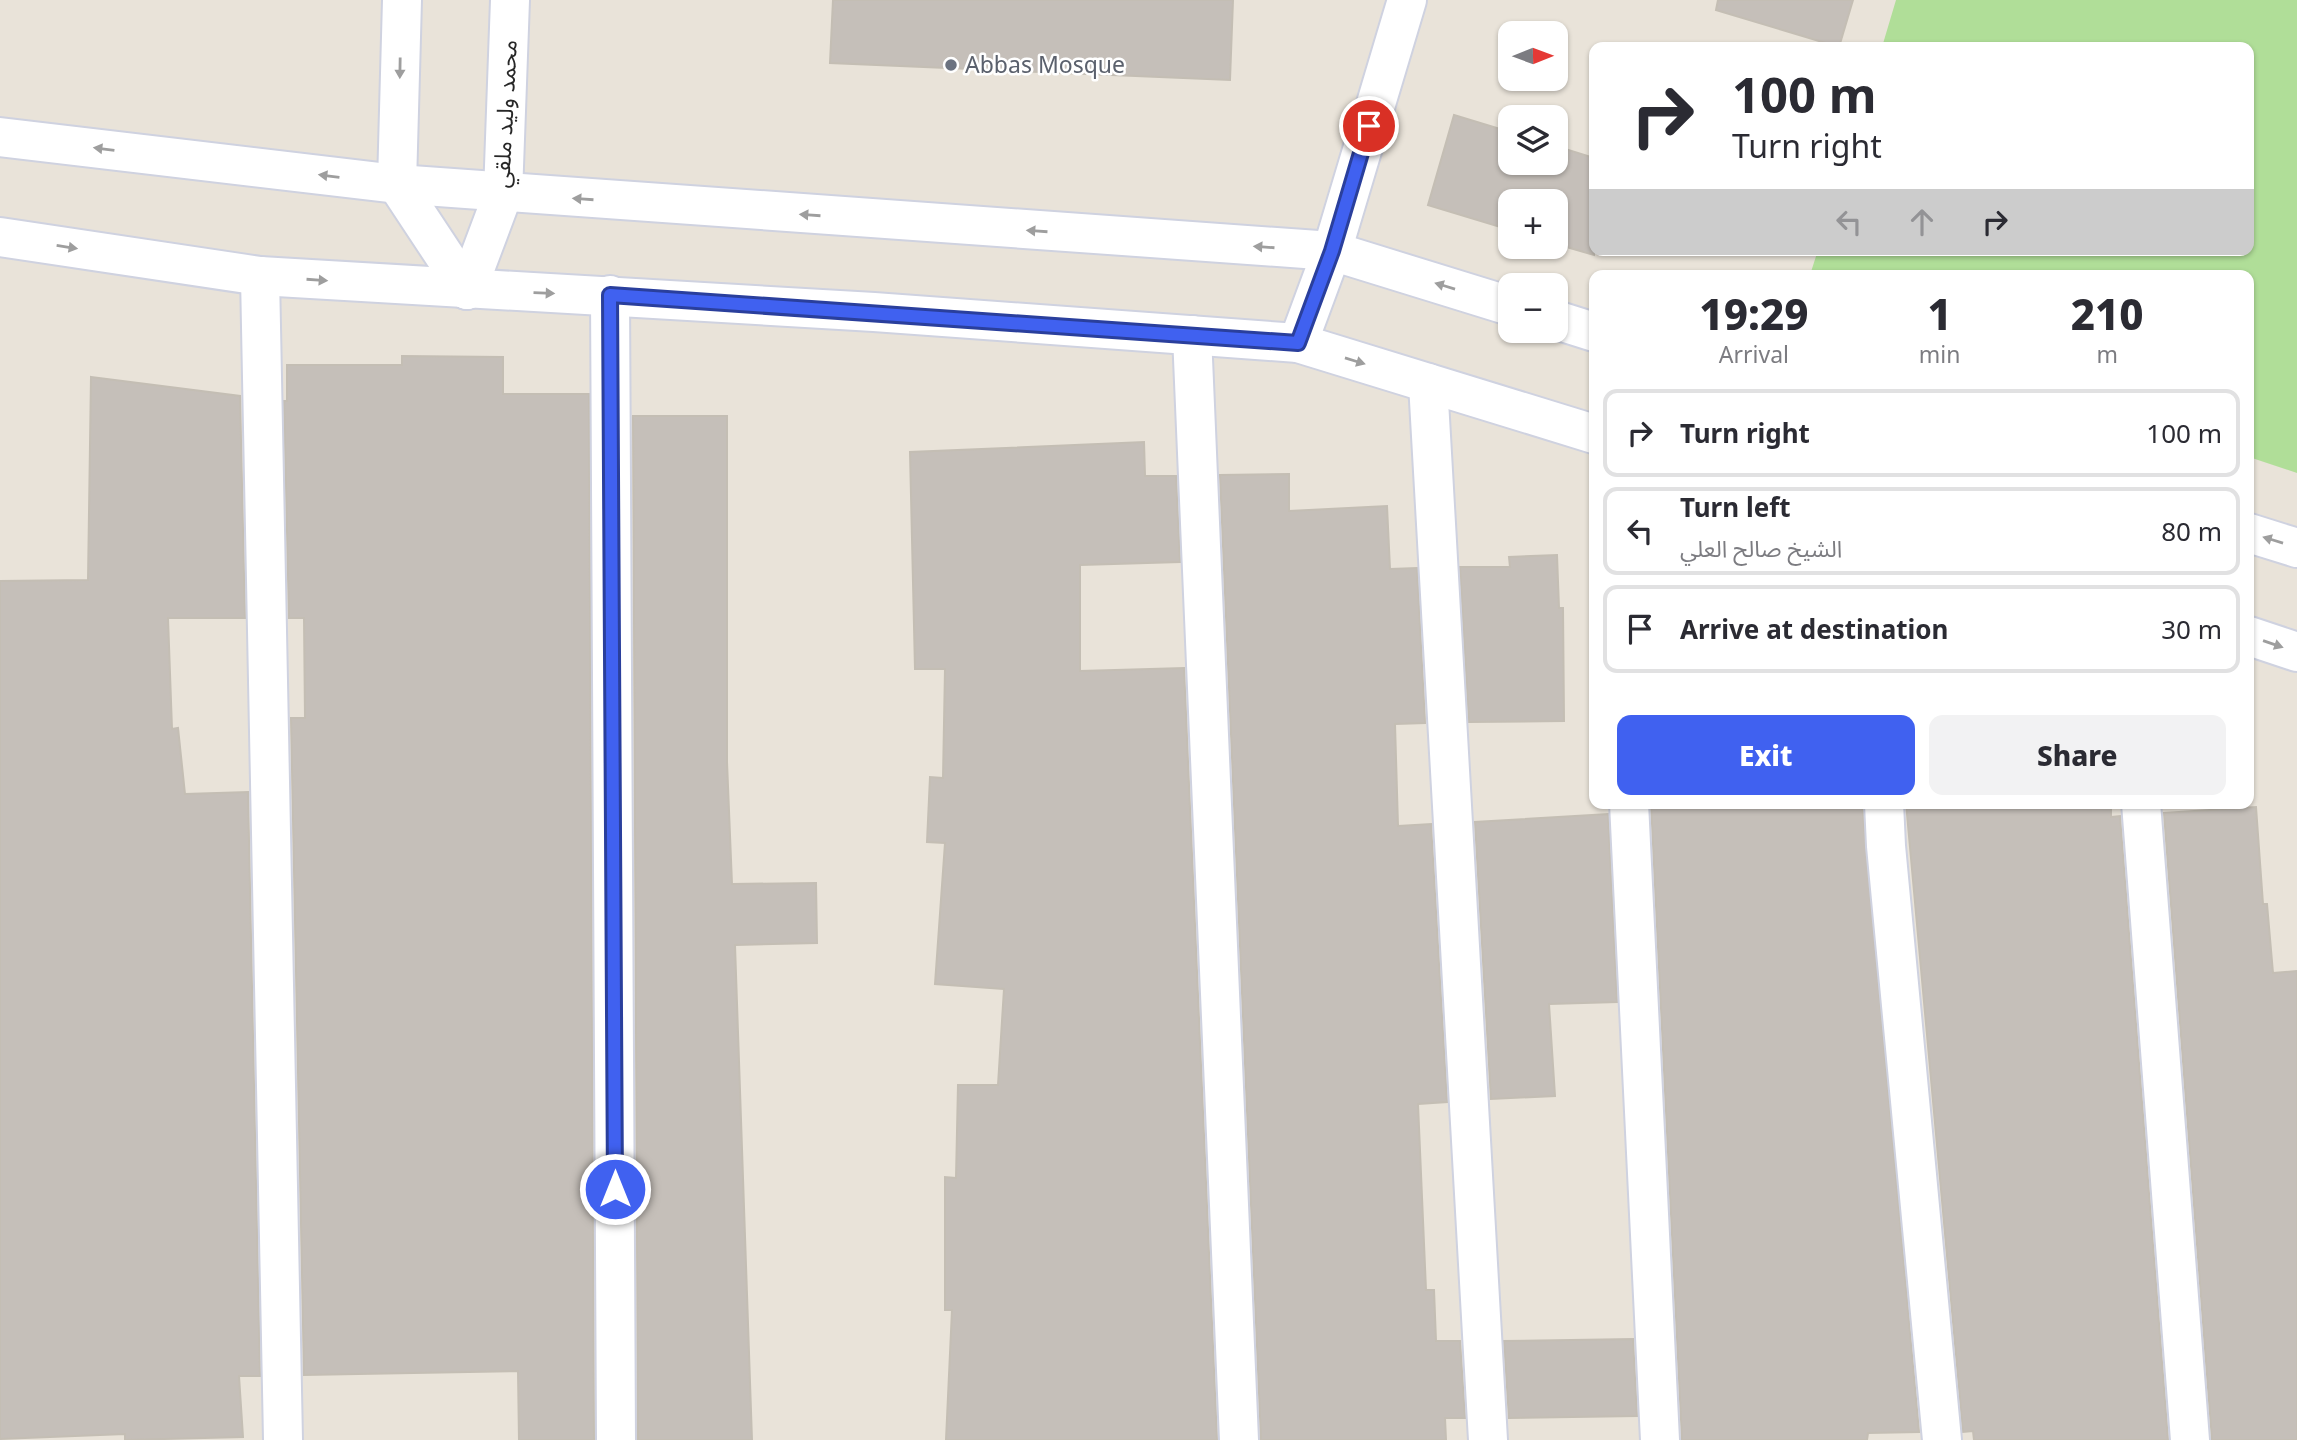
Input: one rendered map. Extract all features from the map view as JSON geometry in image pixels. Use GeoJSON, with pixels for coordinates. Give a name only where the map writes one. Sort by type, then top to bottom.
{"type":"FeatureCollection","features":[{"type":"Feature","properties":{"kind":"street"},"geometry":{"type":"LineString","coordinates":[[402,0],[397,184],[467,290]]}},
{"type":"Feature","properties":{"kind":"street","name":"محمد وليد ملقي"},"geometry":{"type":"LineString","coordinates":[[467,290],[503,194],[510,0]]}},
{"type":"Feature","properties":{"kind":"street"},"geometry":{"type":"LineString","coordinates":[[1298,343],[1332,251],[1407,0]]}},
{"type":"Feature","properties":{"kind":"street"},"geometry":{"type":"LineString","coordinates":[[0,136],[397,184],[503,194],[1332,251],[1498,302]]}},
{"type":"Feature","properties":{"kind":"street"},"geometry":{"type":"LineString","coordinates":[[0,237],[260,276],[467,290],[610,295],[1298,343],[1589,432]]}},
{"type":"Feature","properties":{"kind":"street"},"geometry":{"type":"LineString","coordinates":[[260,276],[283,1440]]}},
{"type":"Feature","properties":{"kind":"street"},"geometry":{"type":"LineString","coordinates":[[610,295],[616,1440]]}},
{"type":"Feature","properties":{"kind":"street"},"geometry":{"type":"LineString","coordinates":[[1568,324],[1589,330]]}},
{"type":"Feature","properties":{"kind":"street"},"geometry":{"type":"LineString","coordinates":[[1192,335],[1239,1440]]}},
{"type":"Feature","properties":{"kind":"street"},"geometry":{"type":"LineString","coordinates":[[1428,383],[1488,1440]]}},
{"type":"Feature","properties":{"kind":"street"},"geometry":{"type":"LineString","coordinates":[[2254,535],[2297,548]]}},
{"type":"Feature","properties":{"kind":"street"},"geometry":{"type":"LineString","coordinates":[[2254,638],[2297,652]]}},
{"type":"Feature","properties":{"kind":"street"},"geometry":{"type":"LineString","coordinates":[[1629,809],[1660,1440]]}},
{"type":"Feature","properties":{"kind":"street"},"geometry":{"type":"LineString","coordinates":[[1884,809],[1942,1440]]}},
{"type":"Feature","properties":{"kind":"street"},"geometry":{"type":"LineString","coordinates":[[2141,809],[2190,1440]]}},
{"type":"Feature","properties":{"kind":"green space"},"geometry":{"type":"Polygon","coordinates":[[[1896,0],[2297,0],[2297,473],[2254,459],[2254,270],[1812,270],[1816,256],[2254,256],[2254,42],[1883,42],[1896,0]]]}},
{"type":"Feature","properties":{"kind":"building"},"geometry":{"type":"Polygon","coordinates":[[[833,0],[1233,0],[1230,80],[830,63],[833,0]]]}},
{"type":"Feature","properties":{"kind":"building"},"geometry":{"type":"Polygon","coordinates":[[[1718,0],[1853,0],[1840,42],[1822,42],[1716,10],[1718,0]]]}},
{"type":"Feature","properties":{"kind":"building"},"geometry":{"type":"Polygon","coordinates":[[[1454,115],[1498,128],[1498,175],[1568,175],[1568,150],[1589,156],[1589,254],[1568,247],[1568,189],[1498,189],[1498,226],[1428,205],[1454,115]]]}},
{"type":"Feature","properties":{"kind":"building"},"geometry":{"type":"Polygon","coordinates":[[[402,356],[503,357],[503,394],[589,394],[594,1440],[519,1440],[518,1371],[304,1375],[291,718],[305,718],[304,618],[289,618],[284,401],[287,401],[287,365],[402,365],[402,356]]]}},
{"type":"Feature","properties":{"kind":"building"},"geometry":{"type":"Polygon","coordinates":[[[91,377],[240,396],[245,618],[168,618],[172,729],[178,728],[185,794],[248,792],[260,1376],[239,1376],[243,1437],[125,1440],[125,1434],[0,1439],[0,581],[88,580],[91,377]]]}},
{"type":"Feature","properties":{"kind":"building"},"geometry":{"type":"Polygon","coordinates":[[[633,416],[727,416],[727,762],[732,884],[816,883],[817,943],[735,945],[752,1440],[638,1440],[633,416]]]}},
{"type":"Feature","properties":{"kind":"building"},"geometry":{"type":"Polygon","coordinates":[[[1144,442],[1145,476],[1176,476],[1180,562],[1080,565],[1080,671],[1184,668],[1217,1440],[946,1440],[952,1310],[945,1310],[945,1177],[956,1178],[958,1085],[998,1085],[1004,989],[935,984],[945,843],[927,842],[930,777],[943,778],[945,669],[915,669],[910,452],[1144,442]]]}},
{"type":"Feature","properties":{"kind":"building"},"geometry":{"type":"Polygon","coordinates":[[[1289,474],[1289,511],[1387,506],[1390,569],[1417,568],[1425,723],[1395,724],[1398,826],[1431,824],[1447,1102],[1418,1104],[1426,1290],[1434,1290],[1436,1341],[1460,1341],[1465,1418],[1445,1418],[1446,1440],[1261,1440],[1220,475],[1289,474]]]}},
{"type":"Feature","properties":{"kind":"building"},"geometry":{"type":"Polygon","coordinates":[[[1557,555],[1559,608],[1563,608],[1564,721],[1469,722],[1460,567],[1510,567],[1509,557],[1557,555]]]}},
{"type":"Feature","properties":{"kind":"building"},"geometry":{"type":"Polygon","coordinates":[[[2254,807],[2273,973],[2297,971],[2297,1440],[2212,1440],[2164,813],[2254,807]]]}},
{"type":"Feature","properties":{"kind":"building"},"geometry":{"type":"Polygon","coordinates":[[[1651,809],[1863,809],[1919,1432],[1868,1433],[1867,1440],[1682,1440],[1651,809]]]}},
{"type":"Feature","properties":{"kind":"building"},"geometry":{"type":"Polygon","coordinates":[[[1907,809],[2111,809],[2111,817],[2120,816],[2168,1440],[1974,1440],[1973,1431],[1963,1432],[1907,809]]]}},
{"type":"Feature","properties":{"kind":"building"},"geometry":{"type":"Polygon","coordinates":[[[1608,814],[1617,1002],[1549,1004],[1555,1096],[1491,1099],[1475,822],[1608,814]]]}},
{"type":"Feature","properties":{"kind":"building"},"geometry":{"type":"Polygon","coordinates":[[[1633,1339],[1637,1416],[1509,1418],[1504,1341],[1633,1339]]]}},
{"type":"Feature","properties":{"kind":"place","name":"Abbas Mosque"},"geometry":{"type":"Point","coordinates":[951,65]}},
{"type":"Feature","properties":{"kind":"route"},"geometry":{"type":"LineString","coordinates":[[615,1189],[610,295],[1298,343],[1332,251],[1369,126]]}}]}
